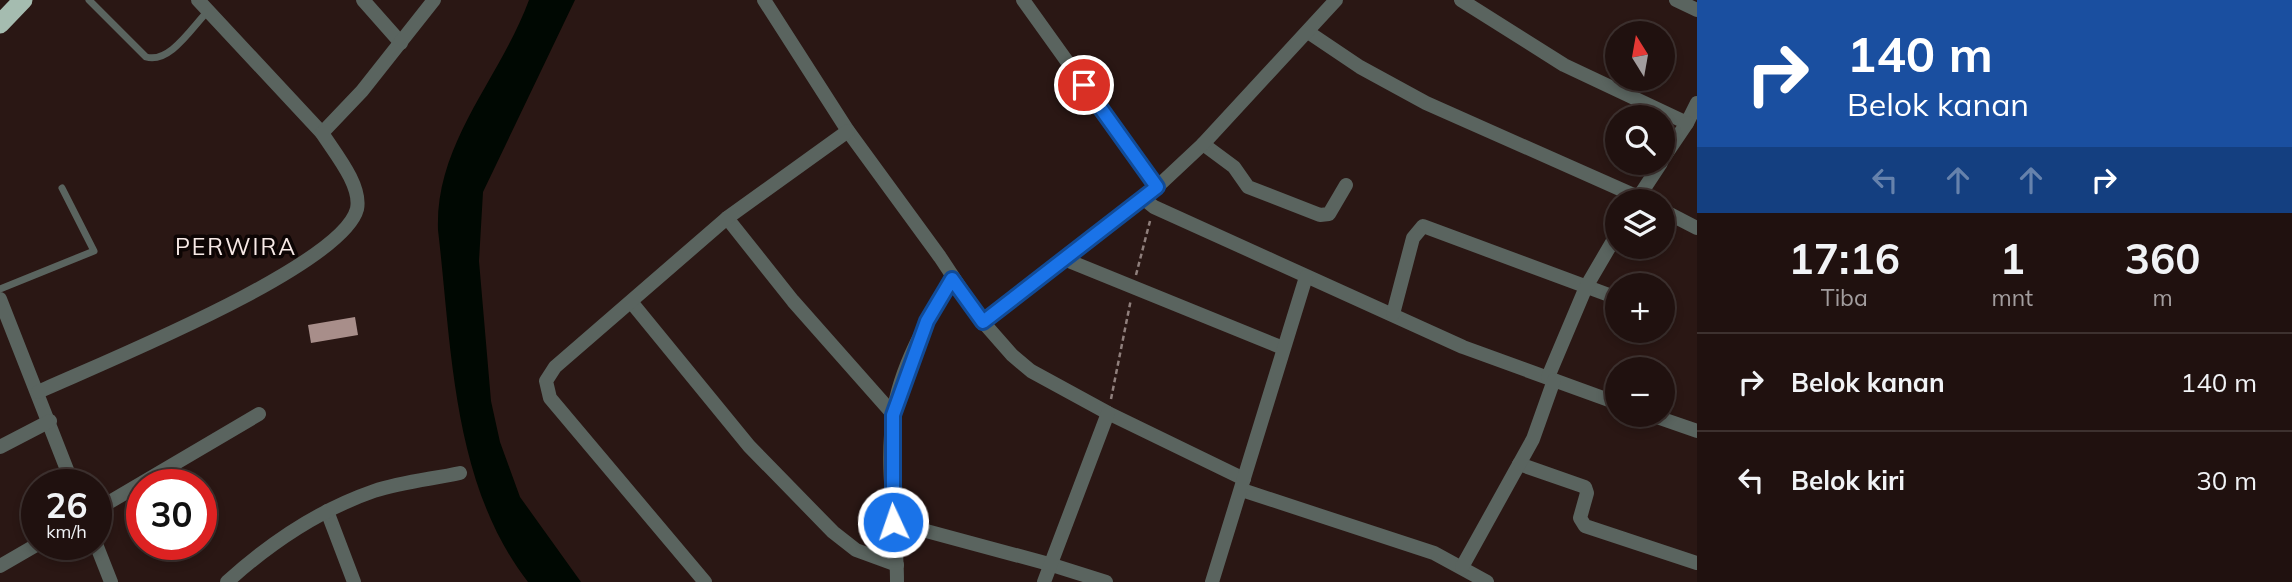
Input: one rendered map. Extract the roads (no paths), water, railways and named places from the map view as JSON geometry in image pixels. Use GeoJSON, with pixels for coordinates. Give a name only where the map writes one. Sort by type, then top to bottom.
{"type":"FeatureCollection","features":[{"type":"Feature","properties":{"kind":"highway"},"geometry":{"type":"LineString","coordinates":[[0,24],[23,0]]}},
{"type":"Feature","properties":{"kind":"street"},"geometry":{"type":"LineString","coordinates":[[363,0],[401,43]]}},
{"type":"Feature","properties":{"kind":"street"},"geometry":{"type":"LineString","coordinates":[[323,133],[362,91],[434,0]]}},
{"type":"Feature","properties":{"kind":"street"},"geometry":{"type":"LineString","coordinates":[[764,0],[848,131],[940,257],[952,279],[983,322],[1031,371],[1243,484],[1374,531],[1487,582]]}},
{"type":"Feature","properties":{"kind":"street"},"geometry":{"type":"LineString","coordinates":[[983,322],[1064,259],[1149,203],[1157,187],[1203,144],[1336,0]]}},
{"type":"Feature","properties":{"kind":"street"},"geometry":{"type":"LineString","coordinates":[[1461,0],[1564,65],[1687,123]]}},
{"type":"Feature","properties":{"kind":"street"},"geometry":{"type":"LineString","coordinates":[[1676,0],[1697,10]]}},
{"type":"Feature","properties":{"kind":"street"},"geometry":{"type":"LineString","coordinates":[[1026,1],[1157,187]]}},
{"type":"Feature","properties":{"kind":"street"},"geometry":{"type":"LineString","coordinates":[[38,392],[271,284],[315,254],[340,232],[356,210],[357,196],[323,133],[203,5]]}},
{"type":"Feature","properties":{"kind":"street"},"geometry":{"type":"LineString","coordinates":[[1308,32],[1360,67],[1426,103],[1617,189]]}},
{"type":"Feature","properties":{"kind":"street"},"geometry":{"type":"LineString","coordinates":[[1675,142],[1697,103]]}},
{"type":"Feature","properties":{"kind":"street"},"geometry":{"type":"LineString","coordinates":[[705,582],[550,398],[546,381],[555,367],[727,218],[848,131]]}},
{"type":"Feature","properties":{"kind":"street"},"geometry":{"type":"LineString","coordinates":[[1203,144],[1234,167],[1248,187],[1320,215],[1329,214],[1346,185]]}},
{"type":"Feature","properties":{"kind":"street"},"geometry":{"type":"LineString","coordinates":[[1149,203],[1306,278],[1393,314],[1463,348],[1605,399]]}},
{"type":"Feature","properties":{"kind":"street"},"geometry":{"type":"LineString","coordinates":[[1675,217],[1697,228]]}},
{"type":"Feature","properties":{"kind":"street"},"geometry":{"type":"LineString","coordinates":[[727,218],[781,287],[893,415]]}},
{"type":"Feature","properties":{"kind":"street"},"geometry":{"type":"LineString","coordinates":[[1393,314],[1413,238],[1423,226],[1605,294]]}},
{"type":"Feature","properties":{"kind":"street"},"geometry":{"type":"LineString","coordinates":[[1465,574],[1533,439],[1551,379],[1586,287],[1605,255]]}},
{"type":"Feature","properties":{"kind":"street"},"geometry":{"type":"LineString","coordinates":[[1064,259],[1283,348]]}},
{"type":"Feature","properties":{"kind":"street"},"geometry":{"type":"LineString","coordinates":[[1212,582],[1306,278]]}},
{"type":"Feature","properties":{"kind":"street"},"geometry":{"type":"LineString","coordinates":[[897,582],[893,522],[893,415],[927,321],[952,279]]}},
{"type":"Feature","properties":{"kind":"street"},"geometry":{"type":"LineString","coordinates":[[0,299],[67,469]]}},
{"type":"Feature","properties":{"kind":"street"},"geometry":{"type":"LineString","coordinates":[[632,303],[749,446],[833,532],[856,550],[897,565]]}},
{"type":"Feature","properties":{"kind":"street"},"geometry":{"type":"LineString","coordinates":[[1044,582],[1108,412]]}},
{"type":"Feature","properties":{"kind":"street"},"geometry":{"type":"LineString","coordinates":[[112,501],[259,414]]}},
{"type":"Feature","properties":{"kind":"street"},"geometry":{"type":"LineString","coordinates":[[0,447],[50,421]]}},
{"type":"Feature","properties":{"kind":"street"},"geometry":{"type":"LineString","coordinates":[[1675,423],[1697,431]]}},
{"type":"Feature","properties":{"kind":"street"},"geometry":{"type":"LineString","coordinates":[[1519,464],[1585,487],[1587,493],[1580,518],[1585,526],[1697,562]]}},
{"type":"Feature","properties":{"kind":"street"},"geometry":{"type":"LineString","coordinates":[[227,582],[256,556],[327,511],[376,490],[460,473]]}},
{"type":"Feature","properties":{"kind":"street"},"geometry":{"type":"LineString","coordinates":[[327,511],[354,582]]}},
{"type":"Feature","properties":{"kind":"street"},"geometry":{"type":"LineString","coordinates":[[893,522],[1106,582]]}},
{"type":"Feature","properties":{"kind":"street"},"geometry":{"type":"LineString","coordinates":[[0,566],[21,554]]}},
{"type":"Feature","properties":{"kind":"street"},"geometry":{"type":"LineString","coordinates":[[102,560],[111,582]]}},
{"type":"Feature","properties":{"kind":"lane"},"geometry":{"type":"LineString","coordinates":[[89,0],[146,57],[156,60],[166,56],[203,5]]}},
{"type":"Feature","properties":{"kind":"lane"},"geometry":{"type":"LineString","coordinates":[[0,289],[94,251],[62,188]]}},
{"type":"Feature","properties":{"kind":"district","name":"PERWIRA"},"geometry":{"type":"Point","coordinates":[236,247]}}]}
